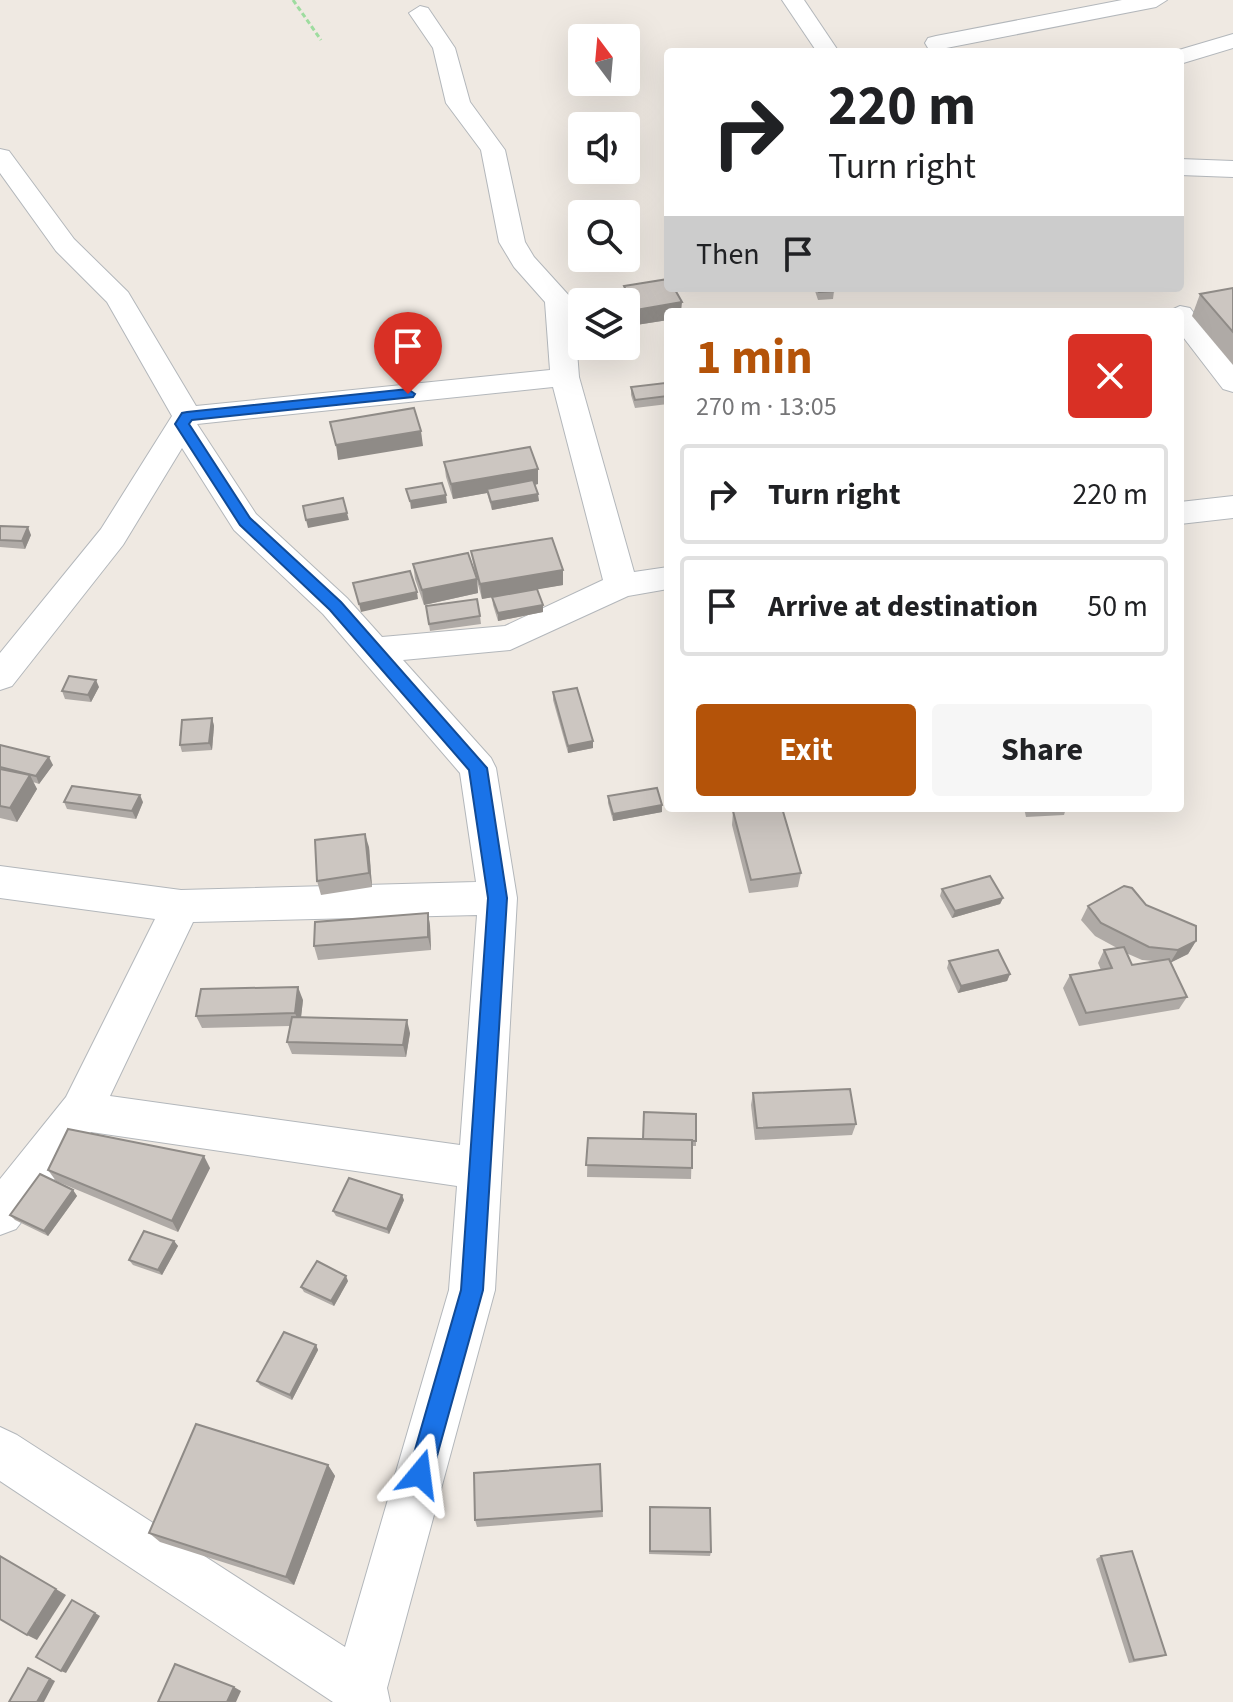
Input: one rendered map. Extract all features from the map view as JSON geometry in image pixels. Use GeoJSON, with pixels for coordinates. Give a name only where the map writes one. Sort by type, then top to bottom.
{"type":"FeatureCollection","features":[{"type":"Feature","properties":{"kind":"street"},"geometry":{"type":"LineString","coordinates":[[793,0],[825,48]]}},
{"type":"Feature","properties":{"kind":"street"},"geometry":{"type":"LineString","coordinates":[[936,43],[1156,0]]}},
{"type":"Feature","properties":{"kind":"street"},"geometry":{"type":"LineString","coordinates":[[420,13],[444,48],[458,103],[493,150],[512,242],[523,261],[559,300],[565,377],[621,585]]}},
{"type":"Feature","properties":{"kind":"street"},"geometry":{"type":"LineString","coordinates":[[1184,56],[1233,41]]}},
{"type":"Feature","properties":{"kind":"street"},"geometry":{"type":"LineString","coordinates":[[0,156],[65,245],[118,298],[245,522],[335,606],[478,768],[498,898],[472,1290],[361,1695],[0,1452]]}},
{"type":"Feature","properties":{"kind":"street"},"geometry":{"type":"LineString","coordinates":[[1184,167],[1233,169]]}},
{"type":"Feature","properties":{"kind":"street"},"geometry":{"type":"LineString","coordinates":[[1163,292],[1175,308]]}},
{"type":"Feature","properties":{"kind":"street"},"geometry":{"type":"LineString","coordinates":[[1184,319],[1233,383]]}},
{"type":"Feature","properties":{"kind":"street"},"geometry":{"type":"LineString","coordinates":[[185,420],[565,377]]}},
{"type":"Feature","properties":{"kind":"street"},"geometry":{"type":"LineString","coordinates":[[0,677],[112,537],[185,420]]}},
{"type":"Feature","properties":{"kind":"street"},"geometry":{"type":"LineString","coordinates":[[1184,513],[1233,507]]}},
{"type":"Feature","properties":{"kind":"street"},"geometry":{"type":"LineString","coordinates":[[375,650],[510,638],[621,585],[664,579]]}},
{"type":"Feature","properties":{"kind":"street"},"geometry":{"type":"LineString","coordinates":[[0,882],[181,906],[498,898]]}},
{"type":"Feature","properties":{"kind":"street"},"geometry":{"type":"LineString","coordinates":[[0,1214],[81,1111],[181,906]]}},
{"type":"Feature","properties":{"kind":"street"},"geometry":{"type":"LineString","coordinates":[[81,1111],[480,1169]]}},
{"type":"Feature","properties":{"kind":"path"},"geometry":{"type":"LineString","coordinates":[[293,0],[321,40]]}},
{"type":"Feature","properties":{"kind":"building"},"geometry":{"type":"Polygon","coordinates":[[[664,280],[664,292],[676,292],[682,302],[640,309],[640,288],[625,288],[664,280]]]}},
{"type":"Feature","properties":{"kind":"building"},"geometry":{"type":"Polygon","coordinates":[[[1233,288],[1233,332],[1200,294],[1233,288]]]}},
{"type":"Feature","properties":{"kind":"building"},"geometry":{"type":"Polygon","coordinates":[[[664,383],[664,396],[635,400],[631,387],[664,383]]]}},
{"type":"Feature","properties":{"kind":"building"},"geometry":{"type":"Polygon","coordinates":[[[414,408],[421,431],[336,445],[330,422],[414,408]]]}},
{"type":"Feature","properties":{"kind":"building"},"geometry":{"type":"Polygon","coordinates":[[[530,447],[538,469],[451,484],[444,462],[530,447]]]}},
{"type":"Feature","properties":{"kind":"building"},"geometry":{"type":"Polygon","coordinates":[[[533,480],[538,494],[491,502],[487,489],[533,480]]]}},
{"type":"Feature","properties":{"kind":"building"},"geometry":{"type":"Polygon","coordinates":[[[442,483],[446,495],[410,501],[406,489],[442,483]]]}},
{"type":"Feature","properties":{"kind":"building"},"geometry":{"type":"Polygon","coordinates":[[[343,498],[347,513],[306,520],[303,506],[343,498]]]}},
{"type":"Feature","properties":{"kind":"building"},"geometry":{"type":"Polygon","coordinates":[[[0,526],[28,527],[22,541],[0,540],[0,526]]]}},
{"type":"Feature","properties":{"kind":"building"},"geometry":{"type":"Polygon","coordinates":[[[552,538],[563,570],[480,584],[471,551],[552,538]]]}},
{"type":"Feature","properties":{"kind":"building"},"geometry":{"type":"Polygon","coordinates":[[[468,553],[477,579],[422,590],[413,564],[468,553]]]}},
{"type":"Feature","properties":{"kind":"building"},"geometry":{"type":"Polygon","coordinates":[[[410,571],[417,592],[359,604],[353,583],[410,571]]]}},
{"type":"Feature","properties":{"kind":"building"},"geometry":{"type":"Polygon","coordinates":[[[537,589],[543,605],[498,613],[492,597],[537,589]]]}},
{"type":"Feature","properties":{"kind":"building"},"geometry":{"type":"Polygon","coordinates":[[[477,599],[480,616],[429,624],[426,606],[477,599]]]}},
{"type":"Feature","properties":{"kind":"building"},"geometry":{"type":"Polygon","coordinates":[[[69,676],[96,680],[88,695],[62,691],[69,676]]]}},
{"type":"Feature","properties":{"kind":"building"},"geometry":{"type":"Polygon","coordinates":[[[577,688],[593,741],[568,746],[553,692],[577,688]]]}},
{"type":"Feature","properties":{"kind":"building"},"geometry":{"type":"Polygon","coordinates":[[[212,718],[209,743],[180,745],[182,720],[212,718]]]}},
{"type":"Feature","properties":{"kind":"building"},"geometry":{"type":"Polygon","coordinates":[[[0,745],[49,757],[36,776],[0,767],[0,745]]]}},
{"type":"Feature","properties":{"kind":"building"},"geometry":{"type":"Polygon","coordinates":[[[0,769],[30,775],[10,808],[0,806],[0,769]]]}},
{"type":"Feature","properties":{"kind":"building"},"geometry":{"type":"Polygon","coordinates":[[[72,786],[140,795],[132,811],[64,802],[72,786]]]}},
{"type":"Feature","properties":{"kind":"building"},"geometry":{"type":"Polygon","coordinates":[[[657,788],[662,805],[613,814],[608,796],[657,788]]]}},
{"type":"Feature","properties":{"kind":"building"},"geometry":{"type":"Polygon","coordinates":[[[733,812],[783,812],[801,873],[751,880],[733,812]]]}},
{"type":"Feature","properties":{"kind":"building"},"geometry":{"type":"Polygon","coordinates":[[[365,834],[369,873],[317,881],[315,840],[365,834]]]}},
{"type":"Feature","properties":{"kind":"building"},"geometry":{"type":"Polygon","coordinates":[[[990,876],[1003,898],[955,911],[942,889],[990,876]]]}},
{"type":"Feature","properties":{"kind":"building"},"geometry":{"type":"Polygon","coordinates":[[[1124,886],[1132,888],[1146,905],[1196,926],[1196,941],[1178,950],[1149,947],[1101,923],[1088,906],[1124,886]]]}},
{"type":"Feature","properties":{"kind":"building"},"geometry":{"type":"Polygon","coordinates":[[[428,913],[428,937],[314,946],[315,922],[428,913]]]}},
{"type":"Feature","properties":{"kind":"building"},"geometry":{"type":"Polygon","coordinates":[[[1124,947],[1132,965],[1169,959],[1187,997],[1086,1013],[1070,975],[1112,968],[1104,950],[1124,947]]]}},
{"type":"Feature","properties":{"kind":"building"},"geometry":{"type":"Polygon","coordinates":[[[998,950],[1010,974],[961,986],[949,961],[998,950]]]}},
{"type":"Feature","properties":{"kind":"building"},"geometry":{"type":"Polygon","coordinates":[[[298,987],[295,1013],[196,1016],[201,989],[298,987]]]}},
{"type":"Feature","properties":{"kind":"building"},"geometry":{"type":"Polygon","coordinates":[[[292,1017],[407,1020],[403,1045],[287,1042],[292,1017]]]}},
{"type":"Feature","properties":{"kind":"building"},"geometry":{"type":"Polygon","coordinates":[[[850,1089],[856,1124],[757,1128],[753,1093],[850,1089]]]}},
{"type":"Feature","properties":{"kind":"building"},"geometry":{"type":"Polygon","coordinates":[[[644,1112],[696,1114],[696,1141],[643,1139],[644,1112]]]}},
{"type":"Feature","properties":{"kind":"building"},"geometry":{"type":"Polygon","coordinates":[[[68,1129],[204,1156],[172,1221],[48,1170],[68,1129]]]}},
{"type":"Feature","properties":{"kind":"building"},"geometry":{"type":"Polygon","coordinates":[[[588,1138],[692,1140],[692,1168],[586,1165],[588,1138]]]}},
{"type":"Feature","properties":{"kind":"building"},"geometry":{"type":"Polygon","coordinates":[[[40,1174],[73,1190],[44,1231],[10,1215],[40,1174]]]}},
{"type":"Feature","properties":{"kind":"building"},"geometry":{"type":"Polygon","coordinates":[[[349,1178],[402,1195],[387,1229],[333,1211],[349,1178]]]}},
{"type":"Feature","properties":{"kind":"building"},"geometry":{"type":"Polygon","coordinates":[[[144,1231],[174,1241],[158,1270],[129,1260],[144,1231]]]}},
{"type":"Feature","properties":{"kind":"building"},"geometry":{"type":"Polygon","coordinates":[[[317,1261],[346,1276],[331,1301],[301,1287],[317,1261]]]}},
{"type":"Feature","properties":{"kind":"building"},"geometry":{"type":"Polygon","coordinates":[[[284,1332],[316,1345],[290,1395],[257,1381],[284,1332]]]}},
{"type":"Feature","properties":{"kind":"building"},"geometry":{"type":"Polygon","coordinates":[[[196,1424],[328,1465],[286,1577],[149,1533],[196,1424]]]}},
{"type":"Feature","properties":{"kind":"building"},"geometry":{"type":"Polygon","coordinates":[[[600,1464],[602,1511],[475,1520],[474,1473],[600,1464]]]}},
{"type":"Feature","properties":{"kind":"building"},"geometry":{"type":"Polygon","coordinates":[[[650,1507],[710,1508],[711,1552],[650,1551],[650,1507]]]}},
{"type":"Feature","properties":{"kind":"building"},"geometry":{"type":"Polygon","coordinates":[[[1132,1551],[1166,1655],[1134,1660],[1101,1556],[1132,1551]]]}},
{"type":"Feature","properties":{"kind":"building"},"geometry":{"type":"Polygon","coordinates":[[[0,1556],[56,1589],[27,1635],[0,1619],[0,1556]]]}},
{"type":"Feature","properties":{"kind":"building"},"geometry":{"type":"Polygon","coordinates":[[[72,1600],[95,1613],[61,1671],[36,1657],[72,1600]]]}},
{"type":"Feature","properties":{"kind":"building"},"geometry":{"type":"Polygon","coordinates":[[[175,1664],[234,1687],[227,1702],[158,1702],[175,1664]]]}},
{"type":"Feature","properties":{"kind":"building"},"geometry":{"type":"Polygon","coordinates":[[[28,1668],[50,1679],[37,1702],[9,1702],[28,1668]]]}},
{"type":"Feature","properties":{"kind":"route"},"geometry":{"type":"LineString","coordinates":[[408,394],[187,416],[182,424],[245,522],[335,606],[478,768],[498,898],[472,1290],[420,1474]]}}]}
